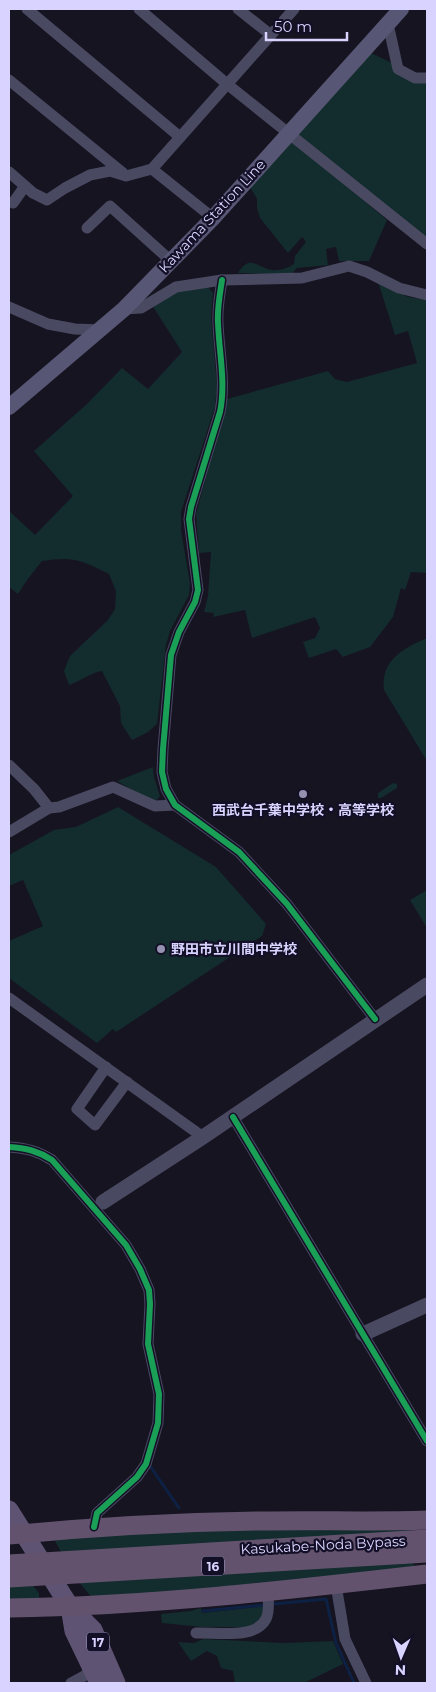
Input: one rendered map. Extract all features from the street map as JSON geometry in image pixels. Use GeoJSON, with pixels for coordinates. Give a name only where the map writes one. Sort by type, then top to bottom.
{"type":"FeatureCollection","features":[{"type":"Feature","properties":{"kind":"highway"},"geometry":{"type":"LineString","coordinates":[[16,1534],[94,1528],[261,1521],[427,1520]]}},
{"type":"Feature","properties":{"kind":"highway","name":"Kasukabe-Noda Bypass"},"geometry":{"type":"LineString","coordinates":[[9,1564],[422,1547]]}},
{"type":"Feature","properties":{"kind":"highway","name":"Kasukabe-Noda Bypass"},"geometry":{"type":"LineString","coordinates":[[9,1578],[422,1547]]}},
{"type":"Feature","properties":{"kind":"highway","name":"16"},"geometry":{"type":"LineString","coordinates":[[9,1608],[110,1605],[336,1585],[427,1574]]}},
{"type":"Feature","properties":{"kind":"main road","name":"Kawama Station Line"},"geometry":{"type":"LineString","coordinates":[[9,407],[124,309],[213,218],[401,9]]}},
{"type":"Feature","properties":{"kind":"main road","name":"17"},"geometry":{"type":"LineString","coordinates":[[9,1510],[16,1534],[70,1607],[93,1630],[116,1683]]}},
{"type":"Feature","properties":{"kind":"main road","name":"17"},"geometry":{"type":"LineString","coordinates":[[70,1607],[74,1631],[96,1676]]}},
{"type":"Feature","properties":{"kind":"street"},"geometry":{"type":"LineString","coordinates":[[27,9],[180,137]]}},
{"type":"Feature","properties":{"kind":"street"},"geometry":{"type":"LineString","coordinates":[[139,9],[288,133],[427,244]]}},
{"type":"Feature","properties":{"kind":"street"},"geometry":{"type":"LineString","coordinates":[[238,9],[271,35]]}},
{"type":"Feature","properties":{"kind":"street"},"geometry":{"type":"LineString","coordinates":[[9,172],[33,193],[47,200],[90,175],[110,171],[126,176],[152,169],[294,9]]}},
{"type":"Feature","properties":{"kind":"street"},"geometry":{"type":"LineString","coordinates":[[388,24],[398,69],[416,78],[427,78]]}},
{"type":"Feature","properties":{"kind":"street"},"geometry":{"type":"LineString","coordinates":[[9,80],[126,176]]}},
{"type":"Feature","properties":{"kind":"street"},"geometry":{"type":"LineString","coordinates":[[152,169],[213,218]]}},
{"type":"Feature","properties":{"kind":"street"},"geometry":{"type":"LineString","coordinates":[[13,203],[25,186]]}},
{"type":"Feature","properties":{"kind":"street"},"geometry":{"type":"LineString","coordinates":[[87,228],[110,206],[171,261]]}},
{"type":"Feature","properties":{"kind":"street"},"geometry":{"type":"LineString","coordinates":[[124,309],[141,308],[176,287],[222,280],[302,278],[349,266],[367,272],[399,288],[427,295]]}},
{"type":"Feature","properties":{"kind":"street"},"geometry":{"type":"LineString","coordinates":[[222,280],[218,314],[223,396],[189,519],[198,590],[195,602],[179,632],[171,655],[162,772],[166,789],[175,806],[239,852],[287,904],[375,1019]]}},
{"type":"Feature","properties":{"kind":"street"},"geometry":{"type":"LineString","coordinates":[[9,307],[48,324],[75,329],[101,330]]}},
{"type":"Feature","properties":{"kind":"street"},"geometry":{"type":"LineString","coordinates":[[9,765],[34,789],[48,808]]}},
{"type":"Feature","properties":{"kind":"street"},"geometry":{"type":"LineString","coordinates":[[9,832],[48,808],[59,807],[113,786],[155,806],[175,806]]}},
{"type":"Feature","properties":{"kind":"street"},"geometry":{"type":"LineString","coordinates":[[103,1202],[203,1137],[427,985]]}},
{"type":"Feature","properties":{"kind":"street"},"geometry":{"type":"LineString","coordinates":[[9,998],[203,1137]]}},
{"type":"Feature","properties":{"kind":"street"},"geometry":{"type":"LineString","coordinates":[[106,1067],[77,1109],[95,1125],[127,1082]]}},
{"type":"Feature","properties":{"kind":"street"},"geometry":{"type":"LineString","coordinates":[[233,1116],[427,1441]]}},
{"type":"Feature","properties":{"kind":"street"},"geometry":{"type":"LineString","coordinates":[[9,1147],[28,1148],[52,1160],[126,1245],[140,1269],[149,1290],[148,1344],[159,1394],[158,1423],[146,1464],[137,1477],[97,1513],[94,1528]]}},
{"type":"Feature","properties":{"kind":"street"},"geometry":{"type":"LineString","coordinates":[[363,1334],[427,1306]]}},
{"type":"Feature","properties":{"kind":"street"},"geometry":{"type":"LineString","coordinates":[[336,1585],[345,1639],[366,1683]]}},
{"type":"Feature","properties":{"kind":"street"},"geometry":{"type":"LineString","coordinates":[[196,1633],[243,1633],[252,1630],[266,1619],[268,1591]]}},
{"type":"Feature","properties":{"kind":"street"},"geometry":{"type":"LineString","coordinates":[[71,1683],[84,1676],[96,1676]]}},
{"type":"Feature","properties":{"kind":"green space"},"geometry":{"type":"Polygon","coordinates":[[[371,53],[427,83],[427,241],[294,135],[371,53]]]}},
{"type":"Feature","properties":{"kind":"green space"},"geometry":{"type":"Polygon","coordinates":[[[292,140],[387,220],[369,261],[339,261],[336,247],[326,249],[328,265],[297,268],[291,274],[238,273],[242,267],[250,263],[272,270],[289,267],[294,264],[295,256],[306,242],[302,237],[288,253],[260,218],[257,199],[250,187],[292,140]]]}},
{"type":"Feature","properties":{"kind":"green space"},"geometry":{"type":"Polygon","coordinates":[[[378,282],[408,297],[427,300],[427,573],[411,572],[405,590],[401,588],[393,617],[370,647],[343,657],[336,649],[309,658],[303,642],[315,638],[320,628],[315,617],[252,638],[245,610],[213,617],[214,613],[204,612],[208,596],[211,552],[199,553],[196,514],[227,399],[328,371],[335,379],[347,382],[417,363],[408,331],[395,335],[378,282]]]}},
{"type":"Feature","properties":{"kind":"green space"},"geometry":{"type":"Polygon","coordinates":[[[207,286],[213,293],[211,316],[217,386],[215,407],[181,512],[181,530],[190,583],[189,595],[170,631],[166,645],[157,724],[148,732],[132,740],[121,723],[120,706],[102,671],[93,673],[69,685],[64,671],[70,656],[108,620],[115,609],[116,591],[109,574],[77,560],[42,561],[18,594],[9,587],[9,511],[35,535],[73,496],[34,451],[87,404],[122,368],[148,389],[182,352],[152,305],[172,293],[207,286]]]}},
{"type":"Feature","properties":{"kind":"green space"},"geometry":{"type":"Polygon","coordinates":[[[427,638],[427,761],[384,690],[384,680],[386,671],[395,657],[410,646],[427,638]]]}},
{"type":"Feature","properties":{"kind":"green space"},"geometry":{"type":"Polygon","coordinates":[[[153,767],[160,796],[156,801],[139,794],[117,781],[153,767]]]}},
{"type":"Feature","properties":{"kind":"green space"},"geometry":{"type":"Polygon","coordinates":[[[393,783],[397,784],[397,788],[378,798],[378,793],[393,783]]]}},
{"type":"Feature","properties":{"kind":"green space"},"geometry":{"type":"Polygon","coordinates":[[[118,807],[216,867],[266,924],[262,936],[116,1032],[113,1029],[97,1043],[9,978],[9,941],[43,926],[23,880],[9,886],[9,855],[54,830],[76,827],[118,807]]]}},
{"type":"Feature","properties":{"kind":"green space"},"geometry":{"type":"Polygon","coordinates":[[[427,890],[427,928],[410,900],[427,890]]]}},
{"type":"Feature","properties":{"kind":"green space"},"geometry":{"type":"Polygon","coordinates":[[[226,1527],[414,1528],[411,1531],[62,1554],[53,1537],[226,1527]]]}},
{"type":"Feature","properties":{"kind":"green space"},"geometry":{"type":"Polygon","coordinates":[[[412,1561],[416,1569],[93,1599],[78,1581],[412,1561]]]}},
{"type":"Feature","properties":{"kind":"green space"},"geometry":{"type":"Polygon","coordinates":[[[32,1584],[39,1593],[39,1602],[9,1602],[9,1585],[32,1584]]]}},
{"type":"Feature","properties":{"kind":"green space"},"geometry":{"type":"Polygon","coordinates":[[[264,1606],[265,1614],[252,1627],[202,1627],[162,1623],[161,1614],[201,1608],[202,1613],[264,1606]]]}},
{"type":"Feature","properties":{"kind":"green space"},"geometry":{"type":"Polygon","coordinates":[[[203,1639],[284,1643],[333,1641],[343,1664],[304,1683],[235,1683],[233,1671],[221,1668],[217,1656],[207,1651],[191,1661],[178,1642],[194,1643],[203,1639]]]}},
{"type":"Feature","properties":{"kind":"waterway"},"geometry":{"type":"LineString","coordinates":[[150,1466],[179,1508]]}},
{"type":"Feature","properties":{"kind":"waterway"},"geometry":{"type":"LineString","coordinates":[[274,1604],[326,1599],[336,1643],[354,1683]]}},
{"type":"Feature","properties":{"kind":"waterway"},"geometry":{"type":"LineString","coordinates":[[203,1611],[264,1605]]}},
{"type":"Feature","properties":{"kind":"cycle path"},"geometry":{"type":"LineString","coordinates":[[222,280],[218,317],[222,401],[189,519],[198,590],[195,602],[179,632],[171,655],[162,772],[166,789],[175,805],[239,852],[287,904],[375,1019]]}},
{"type":"Feature","properties":{"kind":"cycle path"},"geometry":{"type":"LineString","coordinates":[[233,1117],[427,1441]]}},
{"type":"Feature","properties":{"kind":"cycle path"},"geometry":{"type":"LineString","coordinates":[[9,1147],[32,1150],[52,1160],[126,1245],[140,1269],[149,1290],[148,1344],[159,1394],[158,1423],[146,1464],[137,1477],[97,1513],[94,1527]]}},
{"type":"Feature","properties":{"kind":"place","name":"西武台千葉中学校・高等学校"},"geometry":{"type":"Point","coordinates":[303,794]}},
{"type":"Feature","properties":{"kind":"place","name":"野田市立川間中学校"},"geometry":{"type":"Point","coordinates":[161,949]}}]}
